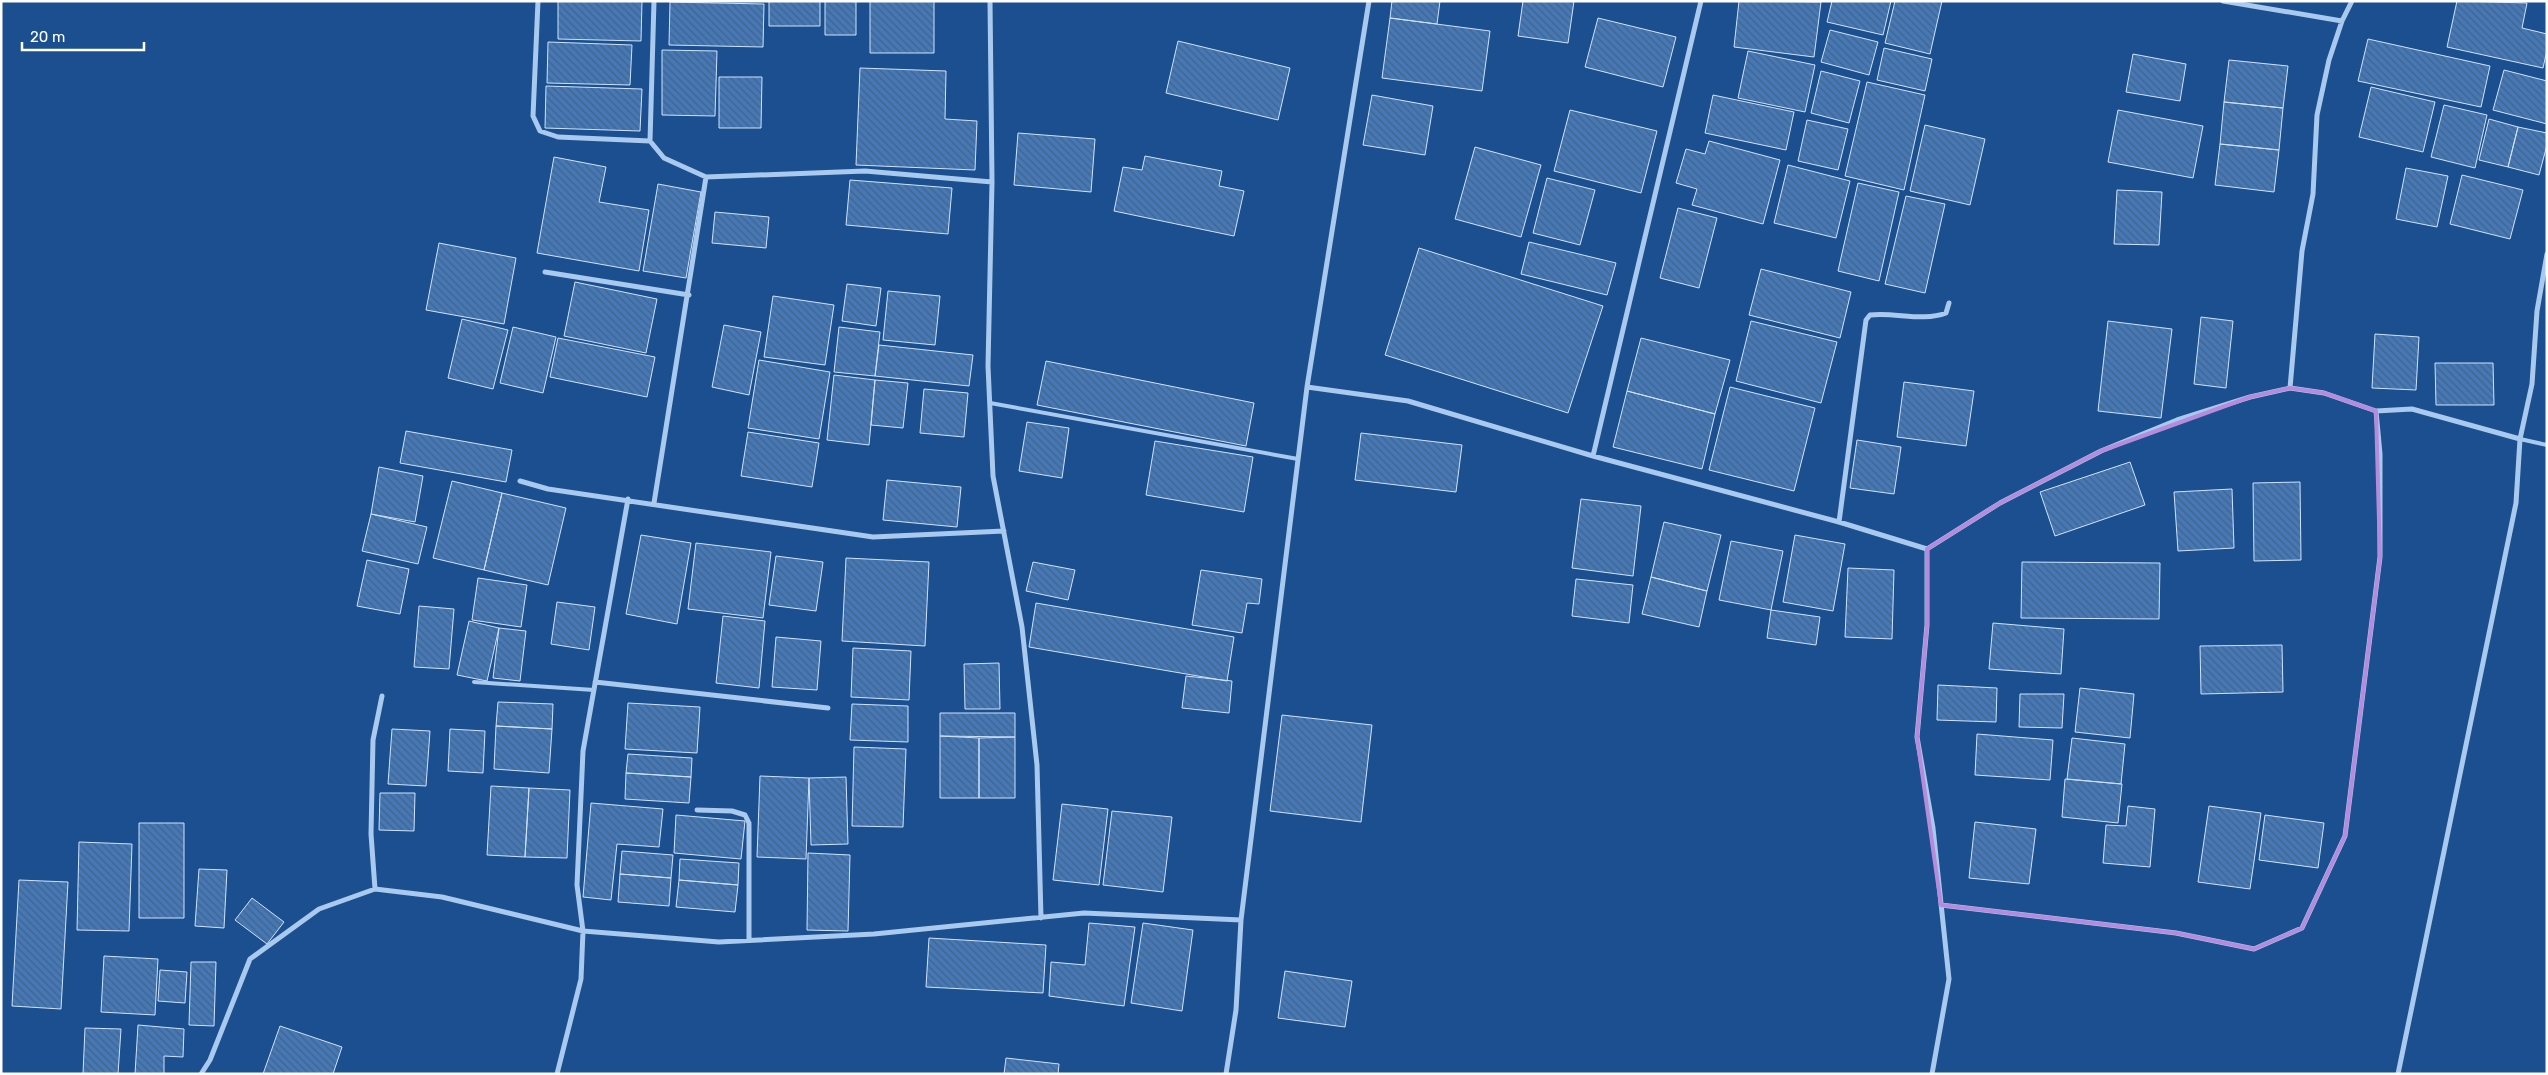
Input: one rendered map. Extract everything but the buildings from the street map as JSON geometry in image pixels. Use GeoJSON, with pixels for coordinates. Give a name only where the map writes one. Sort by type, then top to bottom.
{"type":"FeatureCollection","features":[{"type":"Feature","properties":{"kind":"street"},"geometry":{"type":"LineString","coordinates":[[538,1],[533,116],[540,131],[558,137],[650,141]]}},
{"type":"Feature","properties":{"kind":"street"},"geometry":{"type":"LineString","coordinates":[[654,1],[650,141],[664,158],[706,177],[865,171],[992,182]]}},
{"type":"Feature","properties":{"kind":"street"},"geometry":{"type":"LineString","coordinates":[[990,1],[992,182],[988,366],[994,476],[1022,627],[1037,765],[1041,918]]}},
{"type":"Feature","properties":{"kind":"street"},"geometry":{"type":"LineString","coordinates":[[1226,1074],[1236,1010],[1241,920],[1307,387],[1369,1]]}},
{"type":"Feature","properties":{"kind":"street"},"geometry":{"type":"LineString","coordinates":[[1593,456],[1700,1]]}},
{"type":"Feature","properties":{"kind":"street"},"geometry":{"type":"LineString","coordinates":[[2223,1],[2342,21]]}},
{"type":"Feature","properties":{"kind":"street"},"geometry":{"type":"LineString","coordinates":[[2290,388],[2302,251],[2313,194],[2317,115],[2330,60],[2342,21],[2352,1]]}},
{"type":"Feature","properties":{"kind":"street"},"geometry":{"type":"LineString","coordinates":[[654,504],[706,177]]}},
{"type":"Feature","properties":{"kind":"street"},"geometry":{"type":"LineString","coordinates":[[2398,1074],[2516,503],[2520,438],[2532,384],[2537,311],[2547,254]]}},
{"type":"Feature","properties":{"kind":"street"},"geometry":{"type":"LineString","coordinates":[[545,272],[688,295]]}},
{"type":"Feature","properties":{"kind":"street"},"geometry":{"type":"LineString","coordinates":[[1839,522],[1866,320],[1870,315],[1881,313],[1937,317],[1946,313],[1949,303]]}},
{"type":"Feature","properties":{"kind":"street"},"geometry":{"type":"LineString","coordinates":[[1307,387],[1408,401],[1593,456],[1839,522],[1927,550]]}},
{"type":"Feature","properties":{"kind":"street"},"geometry":{"type":"LineString","coordinates":[[1927,550],[2000,503],[2101,451],[2186,417],[2250,397],[2290,388],[2324,393],[2376,411],[2412,409],[2520,438]]}},
{"type":"Feature","properties":{"kind":"street"},"geometry":{"type":"LineString","coordinates":[[1942,905],[2176,933],[2254,949],[2302,928],[2345,836],[2380,557],[2380,454],[2376,411]]}},
{"type":"Feature","properties":{"kind":"street"},"geometry":{"type":"LineString","coordinates":[[520,481],[548,489],[628,499],[873,537],[1004,530]]}},
{"type":"Feature","properties":{"kind":"street"},"geometry":{"type":"LineString","coordinates":[[557,1074],[581,979],[583,931],[577,885],[583,751],[628,499]]}},
{"type":"Feature","properties":{"kind":"street"},"geometry":{"type":"LineString","coordinates":[[1927,550],[1927,625],[1916,737],[1933,828],[1949,979],[1932,1074]]}},
{"type":"Feature","properties":{"kind":"street"},"geometry":{"type":"LineString","coordinates":[[595,682],[828,708]]}},
{"type":"Feature","properties":{"kind":"street"},"geometry":{"type":"LineString","coordinates":[[375,889],[371,834],[373,740],[382,696]]}},
{"type":"Feature","properties":{"kind":"street"},"geometry":{"type":"LineString","coordinates":[[697,810],[732,811],[745,815],[749,823],[749,940]]}},
{"type":"Feature","properties":{"kind":"street"},"geometry":{"type":"LineString","coordinates":[[201,1074],[210,1060],[250,960],[319,909],[375,889],[442,897],[583,931],[719,942],[874,934],[1084,913],[1241,920]]}},
{"type":"Feature","properties":{"kind":"lane"},"geometry":{"type":"LineString","coordinates":[[990,403],[1298,459]]}},
{"type":"Feature","properties":{"kind":"lane"},"geometry":{"type":"LineString","coordinates":[[2520,438],[2547,444]]}},
{"type":"Feature","properties":{"kind":"lane"},"geometry":{"type":"LineString","coordinates":[[474,682],[594,690]]}},
{"type":"Feature","properties":{"kind":"highlighted area"},"geometry":{"type":"Polygon","coordinates":[[[2290,388],[2324,393],[2376,411],[2380,557],[2345,836],[2302,928],[2254,949],[2176,933],[1941,905],[1917,737],[1927,625],[1927,549],[2000,503],[2101,451],[2250,397],[2290,388]]]}}]}
